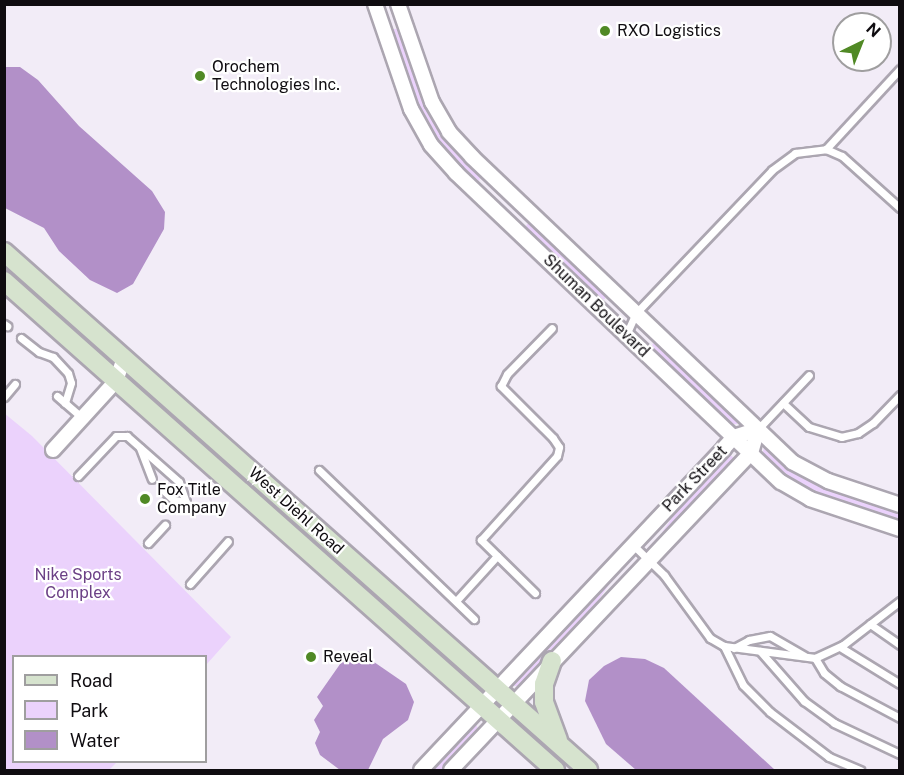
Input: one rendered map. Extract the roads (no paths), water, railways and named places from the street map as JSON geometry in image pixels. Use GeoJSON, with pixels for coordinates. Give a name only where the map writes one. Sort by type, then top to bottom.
{"type":"FeatureCollection","features":[{"type":"Feature","properties":{"kind":"street","name":"Shuman Boulevard"},"geometry":{"type":"LineString","coordinates":[[375,4],[411,109],[431,145],[781,482],[810,499],[900,530]]}},
{"type":"Feature","properties":{"kind":"street","name":"Shuman Boulevard"},"geometry":{"type":"LineString","coordinates":[[399,4],[432,102],[449,132],[636,314],[758,429],[809,473],[900,505]]}},
{"type":"Feature","properties":{"kind":"street","name":"West Diehl Road"},"geometry":{"type":"LineString","coordinates":[[4,252],[588,771]]}},
{"type":"Feature","properties":{"kind":"street","name":"West Diehl Road"},"geometry":{"type":"LineString","coordinates":[[4,281],[555,771]]}},
{"type":"Feature","properties":{"kind":"street"},"geometry":{"type":"LineString","coordinates":[[53,450],[116,381],[124,358]]}},
{"type":"Feature","properties":{"kind":"street","name":"Park Street"},"geometry":{"type":"LineString","coordinates":[[421,771],[480,704],[734,437],[758,429]]}},
{"type":"Feature","properties":{"kind":"street","name":"Park Street"},"geometry":{"type":"LineString","coordinates":[[451,771],[497,719],[751,453],[758,429]]}},
{"type":"Feature","properties":{"kind":"street"},"geometry":{"type":"LineString","coordinates":[[552,661],[544,684],[544,702],[562,747]]}},
{"type":"Feature","properties":{"kind":"lane"},"geometry":{"type":"LineString","coordinates":[[826,149],[900,69]]}},
{"type":"Feature","properties":{"kind":"lane"},"geometry":{"type":"LineString","coordinates":[[626,335],[636,314],[780,162],[809,148],[826,149],[843,156],[900,208]]}},
{"type":"Feature","properties":{"kind":"lane"},"geometry":{"type":"LineString","coordinates":[[535,593],[481,540],[557,456],[559,447],[501,386],[507,374],[552,328]]}},
{"type":"Feature","properties":{"kind":"lane"},"geometry":{"type":"LineString","coordinates":[[21,338],[39,352],[53,357],[68,373],[71,382],[65,403]]}},
{"type":"Feature","properties":{"kind":"lane"},"geometry":{"type":"LineString","coordinates":[[758,429],[808,375]]}},
{"type":"Feature","properties":{"kind":"lane"},"geometry":{"type":"LineString","coordinates":[[4,397],[15,384]]}},
{"type":"Feature","properties":{"kind":"lane"},"geometry":{"type":"LineString","coordinates":[[783,403],[809,427],[841,437],[873,423],[900,395]]}},
{"type":"Feature","properties":{"kind":"lane"},"geometry":{"type":"LineString","coordinates":[[57,396],[83,419]]}},
{"type":"Feature","properties":{"kind":"lane"},"geometry":{"type":"LineString","coordinates":[[78,476],[116,436],[127,436],[179,482],[186,502],[167,490]]}},
{"type":"Feature","properties":{"kind":"lane"},"geometry":{"type":"LineString","coordinates":[[138,444],[154,478]]}},
{"type":"Feature","properties":{"kind":"lane"},"geometry":{"type":"LineString","coordinates":[[319,470],[474,619]]}},
{"type":"Feature","properties":{"kind":"lane"},"geometry":{"type":"LineString","coordinates":[[272,519],[287,503]]}},
{"type":"Feature","properties":{"kind":"lane"},"geometry":{"type":"LineString","coordinates":[[148,543],[165,525]]}},
{"type":"Feature","properties":{"kind":"lane"},"geometry":{"type":"LineString","coordinates":[[190,584],[228,541]]}},
{"type":"Feature","properties":{"kind":"lane"},"geometry":{"type":"LineString","coordinates":[[632,544],[649,559],[691,617],[710,638],[724,646],[815,658],[840,647],[898,604]]}},
{"type":"Feature","properties":{"kind":"lane"},"geometry":{"type":"LineString","coordinates":[[456,601],[497,556]]}},
{"type":"Feature","properties":{"kind":"lane"},"geometry":{"type":"LineString","coordinates":[[870,624],[900,645]]}},
{"type":"Feature","properties":{"kind":"lane"},"geometry":{"type":"LineString","coordinates":[[734,648],[754,638],[770,636],[805,657]]}},
{"type":"Feature","properties":{"kind":"lane"},"geometry":{"type":"LineString","coordinates":[[724,646],[743,685],[770,712],[829,756],[860,771]]}},
{"type":"Feature","properties":{"kind":"lane"},"geometry":{"type":"LineString","coordinates":[[840,647],[900,684]]}},
{"type":"Feature","properties":{"kind":"lane"},"geometry":{"type":"LineString","coordinates":[[760,651],[804,701],[834,723],[900,754]]}},
{"type":"Feature","properties":{"kind":"lane"},"geometry":{"type":"LineString","coordinates":[[815,658],[824,672],[840,686],[900,718]]}},
{"type":"Feature","properties":{"kind":"water"},"geometry":{"type":"Polygon","coordinates":[[[5,67],[20,67],[38,80],[79,126],[152,191],[165,212],[164,229],[133,284],[117,293],[90,280],[59,251],[44,228],[5,208],[5,67]]]}},
{"type":"Feature","properties":{"kind":"water"},"geometry":{"type":"Polygon","coordinates":[[[358,651],[406,684],[414,702],[408,720],[383,739],[368,770],[340,770],[320,755],[315,743],[320,732],[314,720],[323,706],[317,697],[345,657],[358,651]]]}},
{"type":"Feature","properties":{"kind":"water"},"geometry":{"type":"Polygon","coordinates":[[[621,657],[645,659],[664,668],[775,770],[636,770],[606,744],[585,701],[589,680],[604,666],[621,657]]]}},
{"type":"Feature","properties":{"kind":"place","name":"RXO Logistics"},"geometry":{"type":"Point","coordinates":[605,31]}},
{"type":"Feature","properties":{"kind":"place","name":"Orochem Technologies Inc."},"geometry":{"type":"Point","coordinates":[200,76]}},
{"type":"Feature","properties":{"kind":"place","name":"Fox Title Company"},"geometry":{"type":"Point","coordinates":[145,499]}},
{"type":"Feature","properties":{"kind":"place","name":"Reveal"},"geometry":{"type":"Point","coordinates":[311,657]}},
{"type":"Feature","properties":{"kind":"park label","name":"Nike Sports Complex"},"geometry":{"type":"Point","coordinates":[78,584]}}]}
